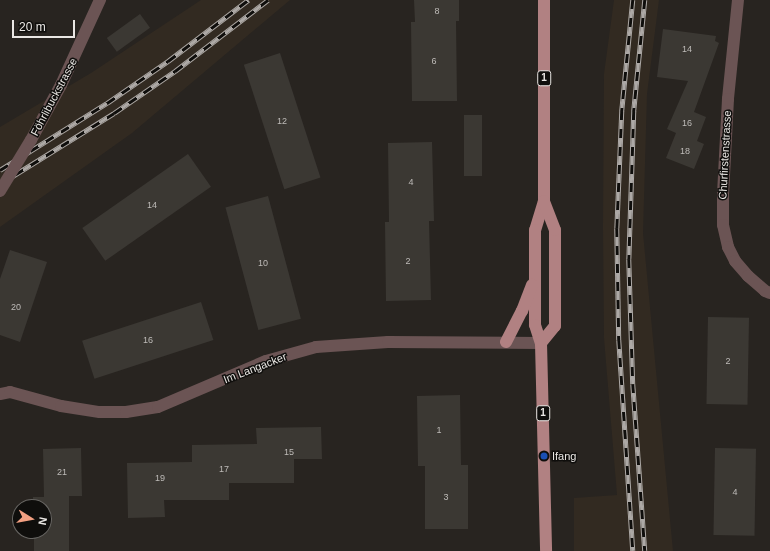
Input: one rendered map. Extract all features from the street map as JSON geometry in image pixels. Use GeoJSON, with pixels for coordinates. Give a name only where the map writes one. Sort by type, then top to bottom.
{"type":"FeatureCollection","features":[{"type":"Feature","properties":{"kind":"main road","name":"1"},"geometry":{"type":"LineString","coordinates":[[544,0],[544,201],[535,230],[535,325],[541,343],[546,551]]}},
{"type":"Feature","properties":{"kind":"main road","name":"1"},"geometry":{"type":"LineString","coordinates":[[541,343],[555,326],[555,230],[544,201]]}},
{"type":"Feature","properties":{"kind":"main road"},"geometry":{"type":"LineString","coordinates":[[506,342],[522,311],[535,279]]}},
{"type":"Feature","properties":{"kind":"street","name":"Föhrlibuckstrasse"},"geometry":{"type":"LineString","coordinates":[[0,191],[32,140],[61,85],[100,0]]}},
{"type":"Feature","properties":{"kind":"street","name":"Churfirstenstrasse"},"geometry":{"type":"LineString","coordinates":[[738,0],[728,99],[722,194],[723,225],[728,247],[735,261],[764,291],[770,293]]}},
{"type":"Feature","properties":{"kind":"street","name":"Im Langacker"},"geometry":{"type":"LineString","coordinates":[[0,394],[10,392],[61,406],[100,412],[126,412],[158,407],[266,361],[316,347],[388,342],[541,343]]}},
{"type":"Feature","properties":{"kind":"shaded area"},"geometry":{"type":"Polygon","coordinates":[[[201,0],[290,0],[132,133],[0,227],[0,127],[91,73],[201,0]]]}},
{"type":"Feature","properties":{"kind":"shaded area"},"geometry":{"type":"Polygon","coordinates":[[[614,0],[659,0],[647,94],[643,233],[673,551],[574,551],[574,498],[617,495],[604,338],[603,227],[604,74],[614,0]]]}},
{"type":"Feature","properties":{"kind":"building"},"geometry":{"type":"Polygon","coordinates":[[[414,0],[459,0],[459,21],[456,21],[457,101],[412,101],[411,22],[415,22],[414,0]]]}},
{"type":"Feature","properties":{"kind":"building"},"geometry":{"type":"Polygon","coordinates":[[[140,14],[150,28],[117,52],[107,38],[140,14]]]}},
{"type":"Feature","properties":{"kind":"building"},"geometry":{"type":"Polygon","coordinates":[[[663,29],[716,36],[715,41],[719,43],[694,112],[706,117],[697,141],[704,144],[694,169],[666,158],[676,133],[667,129],[688,81],[657,77],[663,29]]]}},
{"type":"Feature","properties":{"kind":"building"},"geometry":{"type":"Polygon","coordinates":[[[280,53],[320,178],[284,189],[244,65],[280,53]]]}},
{"type":"Feature","properties":{"kind":"building"},"geometry":{"type":"Polygon","coordinates":[[[464,115],[482,115],[482,176],[464,176],[464,115]]]}},
{"type":"Feature","properties":{"kind":"building"},"geometry":{"type":"Polygon","coordinates":[[[432,142],[434,221],[429,221],[431,300],[386,301],[385,222],[389,222],[388,143],[432,142]]]}},
{"type":"Feature","properties":{"kind":"building"},"geometry":{"type":"Polygon","coordinates":[[[188,154],[211,187],[105,261],[82,228],[188,154]]]}},
{"type":"Feature","properties":{"kind":"building"},"geometry":{"type":"Polygon","coordinates":[[[268,196],[301,319],[258,330],[225,207],[268,196]]]}},
{"type":"Feature","properties":{"kind":"building"},"geometry":{"type":"Polygon","coordinates":[[[10,250],[47,262],[20,342],[0,335],[0,279],[10,250]]]}},
{"type":"Feature","properties":{"kind":"building"},"geometry":{"type":"Polygon","coordinates":[[[201,302],[213,340],[94,379],[82,341],[201,302]]]}},
{"type":"Feature","properties":{"kind":"building"},"geometry":{"type":"Polygon","coordinates":[[[708,317],[749,318],[747,405],[706,404],[708,317]]]}},
{"type":"Feature","properties":{"kind":"building"},"geometry":{"type":"Polygon","coordinates":[[[460,395],[461,465],[468,465],[468,529],[425,529],[425,466],[418,466],[417,396],[460,395]]]}},
{"type":"Feature","properties":{"kind":"building"},"geometry":{"type":"Polygon","coordinates":[[[321,427],[322,459],[294,459],[294,483],[229,483],[229,500],[164,500],[165,517],[128,518],[127,463],[192,462],[192,445],[257,444],[256,428],[321,427]]]}},
{"type":"Feature","properties":{"kind":"building"},"geometry":{"type":"Polygon","coordinates":[[[81,448],[82,496],[69,496],[69,551],[34,551],[34,539],[52,539],[52,499],[33,499],[33,497],[44,497],[43,449],[81,448]]]}},
{"type":"Feature","properties":{"kind":"building"},"geometry":{"type":"Polygon","coordinates":[[[715,448],[756,449],[754,536],[713,535],[715,448]]]}},
{"type":"Feature","properties":{"kind":"railway"},"geometry":{"type":"LineString","coordinates":[[0,170],[107,103],[168,61],[248,0]]}},
{"type":"Feature","properties":{"kind":"railway"},"geometry":{"type":"LineString","coordinates":[[0,184],[114,113],[175,71],[268,0]]}},
{"type":"Feature","properties":{"kind":"railway"},"geometry":{"type":"LineString","coordinates":[[633,0],[622,111],[617,228],[619,340],[633,551]]}},
{"type":"Feature","properties":{"kind":"railway"},"geometry":{"type":"LineString","coordinates":[[645,0],[634,111],[629,259],[633,384],[645,551]]}},
{"type":"Feature","properties":{"kind":"place","name":"Ifang"},"geometry":{"type":"Point","coordinates":[544,456]}}]}
